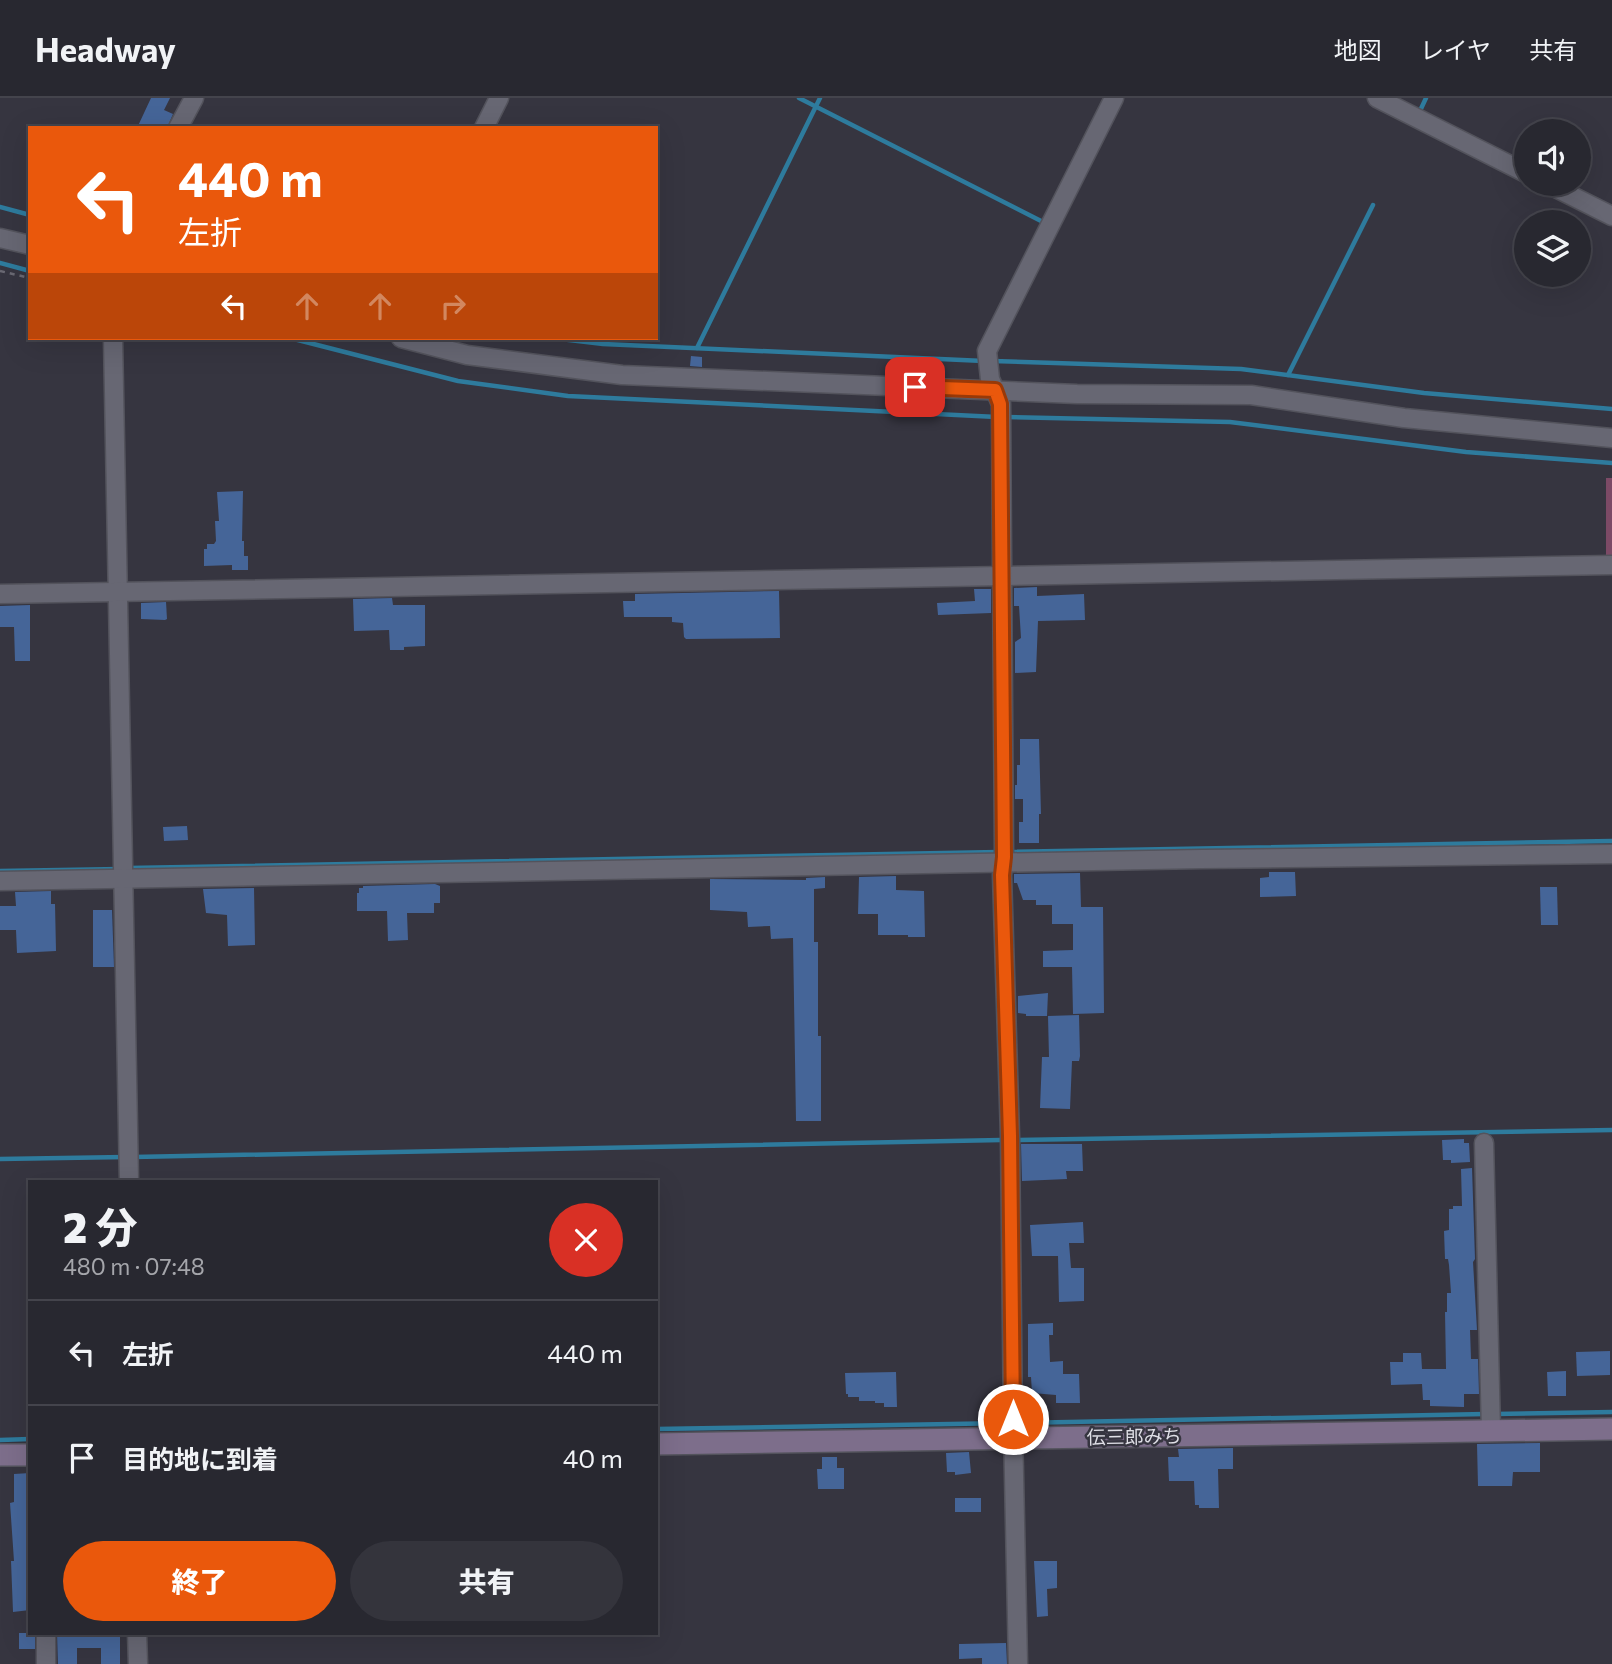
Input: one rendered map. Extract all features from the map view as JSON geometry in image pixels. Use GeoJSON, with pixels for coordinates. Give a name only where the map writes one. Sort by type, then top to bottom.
{"type":"FeatureCollection","features":[{"type":"Feature","properties":{"kind":"street"},"geometry":{"type":"LineString","coordinates":[[179,126],[194,98]]}},
{"type":"Feature","properties":{"kind":"street"},"geometry":{"type":"LineString","coordinates":[[485,126],[499,98]]}},
{"type":"Feature","properties":{"kind":"street"},"geometry":{"type":"LineString","coordinates":[[1018,1664],[1010,1136],[1002,875],[1000,416],[999,397],[987,361],[987,351],[1114,98]]}},
{"type":"Feature","properties":{"kind":"street"},"geometry":{"type":"LineString","coordinates":[[1377,98],[1514,167]]}},
{"type":"Feature","properties":{"kind":"street"},"geometry":{"type":"LineString","coordinates":[[1572,196],[1612,216]]}},
{"type":"Feature","properties":{"kind":"street"},"geometry":{"type":"LineString","coordinates":[[0,239],[28,245]]}},
{"type":"Feature","properties":{"kind":"street"},"geometry":{"type":"LineString","coordinates":[[113,340],[120,588],[129,1180]]}},
{"type":"Feature","properties":{"kind":"street"},"geometry":{"type":"LineString","coordinates":[[409,340],[467,355],[622,375],[1077,394],[1251,395],[1404,418],[1612,438]]}},
{"type":"Feature","properties":{"kind":"street"},"geometry":{"type":"LineString","coordinates":[[0,594],[120,588],[1002,578],[1612,565]]}},
{"type":"Feature","properties":{"kind":"street"},"geometry":{"type":"LineString","coordinates":[[0,881],[124,871],[1004,856],[1612,854]]}},
{"type":"Feature","properties":{"kind":"street"},"geometry":{"type":"LineString","coordinates":[[1484,1143],[1491,1420]]}},
{"type":"Feature","properties":{"kind":"street","name":"伝三郎みち"},"geometry":{"type":"LineString","coordinates":[[658,1444],[1013,1428],[1491,1420],[1612,1429]]}},
{"type":"Feature","properties":{"kind":"street"},"geometry":{"type":"LineString","coordinates":[[0,1455],[28,1455]]}},
{"type":"Feature","properties":{"kind":"street"},"geometry":{"type":"LineString","coordinates":[[46,1635],[46,1664]]}},
{"type":"Feature","properties":{"kind":"street"},"geometry":{"type":"LineString","coordinates":[[137,1635],[138,1664]]}},
{"type":"Feature","properties":{"kind":"path"},"geometry":{"type":"LineString","coordinates":[[0,271],[28,278]]}},
{"type":"Feature","properties":{"kind":"shaded area"},"geometry":{"type":"Polygon","coordinates":[[[1606,478],[1612,478],[1612,561],[1606,561],[1606,478]]]}},
{"type":"Feature","properties":{"kind":"building"},"geometry":{"type":"Polygon","coordinates":[[[151,98],[170,98],[164,110],[173,114],[168,126],[138,126],[151,98]]]}},
{"type":"Feature","properties":{"kind":"building"},"geometry":{"type":"Polygon","coordinates":[[[691,356],[702,357],[702,367],[690,366],[691,356]]]}},
{"type":"Feature","properties":{"kind":"building"},"geometry":{"type":"Polygon","coordinates":[[[909,365],[935,367],[934,377],[908,376],[909,365]]]}},
{"type":"Feature","properties":{"kind":"building"},"geometry":{"type":"Polygon","coordinates":[[[243,491],[242,541],[244,556],[248,556],[248,570],[232,570],[232,565],[204,566],[204,549],[207,549],[207,544],[214,544],[216,541],[215,521],[219,521],[217,492],[243,491]]]}},
{"type":"Feature","properties":{"kind":"building"},"geometry":{"type":"Polygon","coordinates":[[[1037,587],[1037,596],[1084,594],[1085,620],[1038,621],[1036,672],[1015,673],[1015,642],[1021,638],[1019,606],[1014,606],[1014,588],[1037,587]]]}},
{"type":"Feature","properties":{"kind":"building"},"geometry":{"type":"Polygon","coordinates":[[[974,589],[991,589],[991,613],[938,615],[937,603],[975,601],[974,589]]]}},
{"type":"Feature","properties":{"kind":"building"},"geometry":{"type":"Polygon","coordinates":[[[779,591],[780,638],[686,639],[683,623],[672,622],[672,617],[624,617],[623,601],[635,601],[635,594],[779,591]]]}},
{"type":"Feature","properties":{"kind":"building"},"geometry":{"type":"Polygon","coordinates":[[[392,598],[393,605],[425,605],[425,646],[390,650],[389,630],[354,631],[353,599],[392,598]]]}},
{"type":"Feature","properties":{"kind":"building"},"geometry":{"type":"Polygon","coordinates":[[[166,602],[167,619],[141,619],[141,603],[166,602]]]}},
{"type":"Feature","properties":{"kind":"building"},"geometry":{"type":"Polygon","coordinates":[[[30,605],[30,661],[15,661],[14,627],[0,627],[0,606],[30,605]]]}},
{"type":"Feature","properties":{"kind":"building"},"geometry":{"type":"Polygon","coordinates":[[[1020,739],[1039,739],[1039,843],[1019,843],[1023,799],[1015,799],[1015,785],[1017,765],[1020,765],[1020,739]]]}},
{"type":"Feature","properties":{"kind":"building"},"geometry":{"type":"Polygon","coordinates":[[[187,826],[188,840],[164,841],[163,827],[187,826]]]}},
{"type":"Feature","properties":{"kind":"building"},"geometry":{"type":"Polygon","coordinates":[[[1269,872],[1295,872],[1296,896],[1260,897],[1260,878],[1269,877],[1269,872]]]}},
{"type":"Feature","properties":{"kind":"building"},"geometry":{"type":"Polygon","coordinates":[[[1080,873],[1081,907],[1103,907],[1104,1013],[1073,1014],[1072,967],[1043,967],[1043,951],[1073,950],[1073,924],[1052,924],[1052,905],[1036,905],[1036,900],[1023,900],[1017,883],[1014,883],[1014,874],[1080,873]]]}},
{"type":"Feature","properties":{"kind":"building"},"geometry":{"type":"Polygon","coordinates":[[[896,876],[896,890],[924,891],[925,937],[878,935],[878,914],[858,914],[859,877],[896,876]]]}},
{"type":"Feature","properties":{"kind":"building"},"geometry":{"type":"Polygon","coordinates":[[[825,877],[825,888],[814,889],[814,942],[818,942],[818,1036],[821,1036],[821,1121],[796,1121],[793,938],[771,939],[770,926],[748,927],[747,912],[710,910],[710,879],[806,880],[825,877]]]}},
{"type":"Feature","properties":{"kind":"building"},"geometry":{"type":"Polygon","coordinates":[[[363,886],[440,886],[440,903],[434,903],[434,913],[407,913],[408,940],[388,941],[387,911],[357,911],[357,893],[363,886]]]}},
{"type":"Feature","properties":{"kind":"building"},"geometry":{"type":"Polygon","coordinates":[[[1540,887],[1557,887],[1558,925],[1541,925],[1540,887]]]}},
{"type":"Feature","properties":{"kind":"building"},"geometry":{"type":"Polygon","coordinates":[[[254,888],[255,945],[228,946],[227,915],[206,913],[203,889],[254,888]]]}},
{"type":"Feature","properties":{"kind":"building"},"geometry":{"type":"Polygon","coordinates":[[[51,891],[51,904],[55,904],[56,951],[17,953],[16,930],[0,930],[0,906],[16,906],[15,892],[51,891]]]}},
{"type":"Feature","properties":{"kind":"building"},"geometry":{"type":"Polygon","coordinates":[[[93,910],[112,910],[114,967],[93,967],[93,910]]]}},
{"type":"Feature","properties":{"kind":"building"},"geometry":{"type":"Polygon","coordinates":[[[1048,993],[1047,1016],[1026,1016],[1018,1013],[1018,996],[1048,993]]]}},
{"type":"Feature","properties":{"kind":"building"},"geometry":{"type":"Polygon","coordinates":[[[1079,1015],[1080,1056],[1079,1061],[1072,1061],[1070,1109],[1040,1108],[1042,1057],[1049,1057],[1048,1016],[1079,1015]]]}},
{"type":"Feature","properties":{"kind":"building"},"geometry":{"type":"Polygon","coordinates":[[[1464,1139],[1464,1143],[1469,1143],[1470,1162],[1451,1163],[1451,1160],[1443,1160],[1442,1140],[1464,1139]]]}},
{"type":"Feature","properties":{"kind":"building"},"geometry":{"type":"Polygon","coordinates":[[[1021,1144],[1082,1144],[1083,1171],[1066,1171],[1067,1179],[1022,1181],[1021,1144]]]}},
{"type":"Feature","properties":{"kind":"building"},"geometry":{"type":"Polygon","coordinates":[[[1472,1168],[1477,1330],[1470,1330],[1471,1359],[1478,1359],[1479,1394],[1464,1394],[1464,1407],[1430,1406],[1430,1400],[1423,1400],[1422,1384],[1391,1385],[1390,1362],[1403,1362],[1403,1353],[1421,1353],[1422,1369],[1446,1369],[1445,1312],[1447,1293],[1451,1293],[1448,1259],[1445,1259],[1444,1231],[1449,1230],[1449,1209],[1462,1206],[1461,1169],[1472,1168]]]}},
{"type":"Feature","properties":{"kind":"building"},"geometry":{"type":"Polygon","coordinates":[[[1083,1222],[1084,1243],[1069,1243],[1071,1268],[1084,1268],[1084,1301],[1059,1302],[1058,1256],[1032,1256],[1030,1225],[1083,1222]]]}},
{"type":"Feature","properties":{"kind":"building"},"geometry":{"type":"Polygon","coordinates":[[[1053,1323],[1053,1335],[1049,1335],[1050,1362],[1063,1361],[1063,1374],[1079,1374],[1080,1403],[1056,1403],[1056,1395],[1032,1393],[1031,1377],[1028,1377],[1028,1324],[1053,1323]]]}},
{"type":"Feature","properties":{"kind":"building"},"geometry":{"type":"Polygon","coordinates":[[[1610,1351],[1610,1375],[1577,1376],[1576,1352],[1610,1351]]]}},
{"type":"Feature","properties":{"kind":"building"},"geometry":{"type":"Polygon","coordinates":[[[1566,1371],[1566,1396],[1548,1396],[1547,1372],[1566,1371]]]}},
{"type":"Feature","properties":{"kind":"building"},"geometry":{"type":"Polygon","coordinates":[[[896,1372],[897,1407],[884,1407],[884,1403],[875,1401],[859,1401],[859,1397],[848,1397],[846,1394],[845,1373],[896,1372]]]}},
{"type":"Feature","properties":{"kind":"building"},"geometry":{"type":"Polygon","coordinates":[[[1540,1443],[1540,1472],[1513,1472],[1512,1486],[1478,1486],[1477,1444],[1540,1443]]]}},
{"type":"Feature","properties":{"kind":"building"},"geometry":{"type":"Polygon","coordinates":[[[1233,1448],[1233,1469],[1218,1469],[1219,1508],[1199,1508],[1199,1505],[1195,1505],[1194,1481],[1169,1481],[1168,1457],[1179,1457],[1178,1449],[1233,1448]]]}},
{"type":"Feature","properties":{"kind":"building"},"geometry":{"type":"Polygon","coordinates":[[[969,1452],[971,1473],[955,1475],[955,1472],[947,1472],[946,1453],[969,1452]]]}},
{"type":"Feature","properties":{"kind":"building"},"geometry":{"type":"Polygon","coordinates":[[[822,1457],[837,1457],[837,1468],[844,1468],[844,1489],[818,1489],[817,1469],[822,1469],[822,1457]]]}},
{"type":"Feature","properties":{"kind":"building"},"geometry":{"type":"Polygon","coordinates":[[[28,1473],[28,1610],[13,1612],[11,1561],[14,1561],[10,1503],[14,1502],[14,1474],[28,1473]]]}},
{"type":"Feature","properties":{"kind":"building"},"geometry":{"type":"Polygon","coordinates":[[[955,1498],[981,1498],[981,1512],[955,1512],[955,1498]]]}},
{"type":"Feature","properties":{"kind":"building"},"geometry":{"type":"Polygon","coordinates":[[[1034,1561],[1057,1561],[1057,1588],[1047,1589],[1048,1616],[1037,1617],[1034,1561]]]}},
{"type":"Feature","properties":{"kind":"building"},"geometry":{"type":"Polygon","coordinates":[[[19,1633],[35,1635],[35,1649],[19,1649],[19,1633]]]}},
{"type":"Feature","properties":{"kind":"building"},"geometry":{"type":"Polygon","coordinates":[[[57,1635],[120,1635],[120,1664],[101,1664],[101,1648],[77,1648],[77,1664],[58,1664],[57,1635]]]}},
{"type":"Feature","properties":{"kind":"building"},"geometry":{"type":"Polygon","coordinates":[[[1006,1643],[1007,1664],[982,1664],[982,1658],[959,1659],[959,1644],[1006,1643]]]}},
{"type":"Feature","properties":{"kind":"waterway"},"geometry":{"type":"LineString","coordinates":[[799,98],[1043,222]]}},
{"type":"Feature","properties":{"kind":"waterway"},"geometry":{"type":"LineString","coordinates":[[697,348],[820,98]]}},
{"type":"Feature","properties":{"kind":"waterway"},"geometry":{"type":"LineString","coordinates":[[1419,113],[1426,98]]}},
{"type":"Feature","properties":{"kind":"waterway"},"geometry":{"type":"LineString","coordinates":[[1288,375],[1373,205]]}},
{"type":"Feature","properties":{"kind":"waterway"},"geometry":{"type":"LineString","coordinates":[[0,207],[28,214]]}},
{"type":"Feature","properties":{"kind":"waterway"},"geometry":{"type":"LineString","coordinates":[[0,263],[28,270]]}},
{"type":"Feature","properties":{"kind":"waterway"},"geometry":{"type":"LineString","coordinates":[[298,340],[458,381],[568,396],[997,417]]}},
{"type":"Feature","properties":{"kind":"waterway"},"geometry":{"type":"LineString","coordinates":[[569,340],[603,344],[984,361]]}},
{"type":"Feature","properties":{"kind":"waterway"},"geometry":{"type":"LineString","coordinates":[[993,361],[1241,369],[1424,393],[1612,409]]}},
{"type":"Feature","properties":{"kind":"waterway"},"geometry":{"type":"LineString","coordinates":[[1005,417],[1230,422],[1466,452],[1612,463]]}},
{"type":"Feature","properties":{"kind":"waterway"},"geometry":{"type":"LineString","coordinates":[[1007,852],[1612,841]]}},
{"type":"Feature","properties":{"kind":"waterway"},"geometry":{"type":"LineString","coordinates":[[129,868],[999,852]]}},
{"type":"Feature","properties":{"kind":"waterway"},"geometry":{"type":"LineString","coordinates":[[0,871],[120,869]]}},
{"type":"Feature","properties":{"kind":"waterway"},"geometry":{"type":"LineString","coordinates":[[1018,1140],[1612,1130]]}},
{"type":"Feature","properties":{"kind":"waterway"},"geometry":{"type":"LineString","coordinates":[[134,1157],[1001,1140]]}},
{"type":"Feature","properties":{"kind":"waterway"},"geometry":{"type":"LineString","coordinates":[[0,1159],[125,1157]]}},
{"type":"Feature","properties":{"kind":"waterway"},"geometry":{"type":"LineString","coordinates":[[1494,1414],[1612,1412]]}},
{"type":"Feature","properties":{"kind":"waterway"},"geometry":{"type":"LineString","coordinates":[[1018,1423],[1485,1414]]}},
{"type":"Feature","properties":{"kind":"waterway"},"geometry":{"type":"LineString","coordinates":[[658,1429],[1009,1423]]}},
{"type":"Feature","properties":{"kind":"waterway"},"geometry":{"type":"LineString","coordinates":[[0,1440],[28,1439]]}},
{"type":"Feature","properties":{"kind":"route"},"geometry":{"type":"LineString","coordinates":[[915,387],[995,390],[1000,404],[1002,875],[1010,1136],[1013,1419]]}}]}
